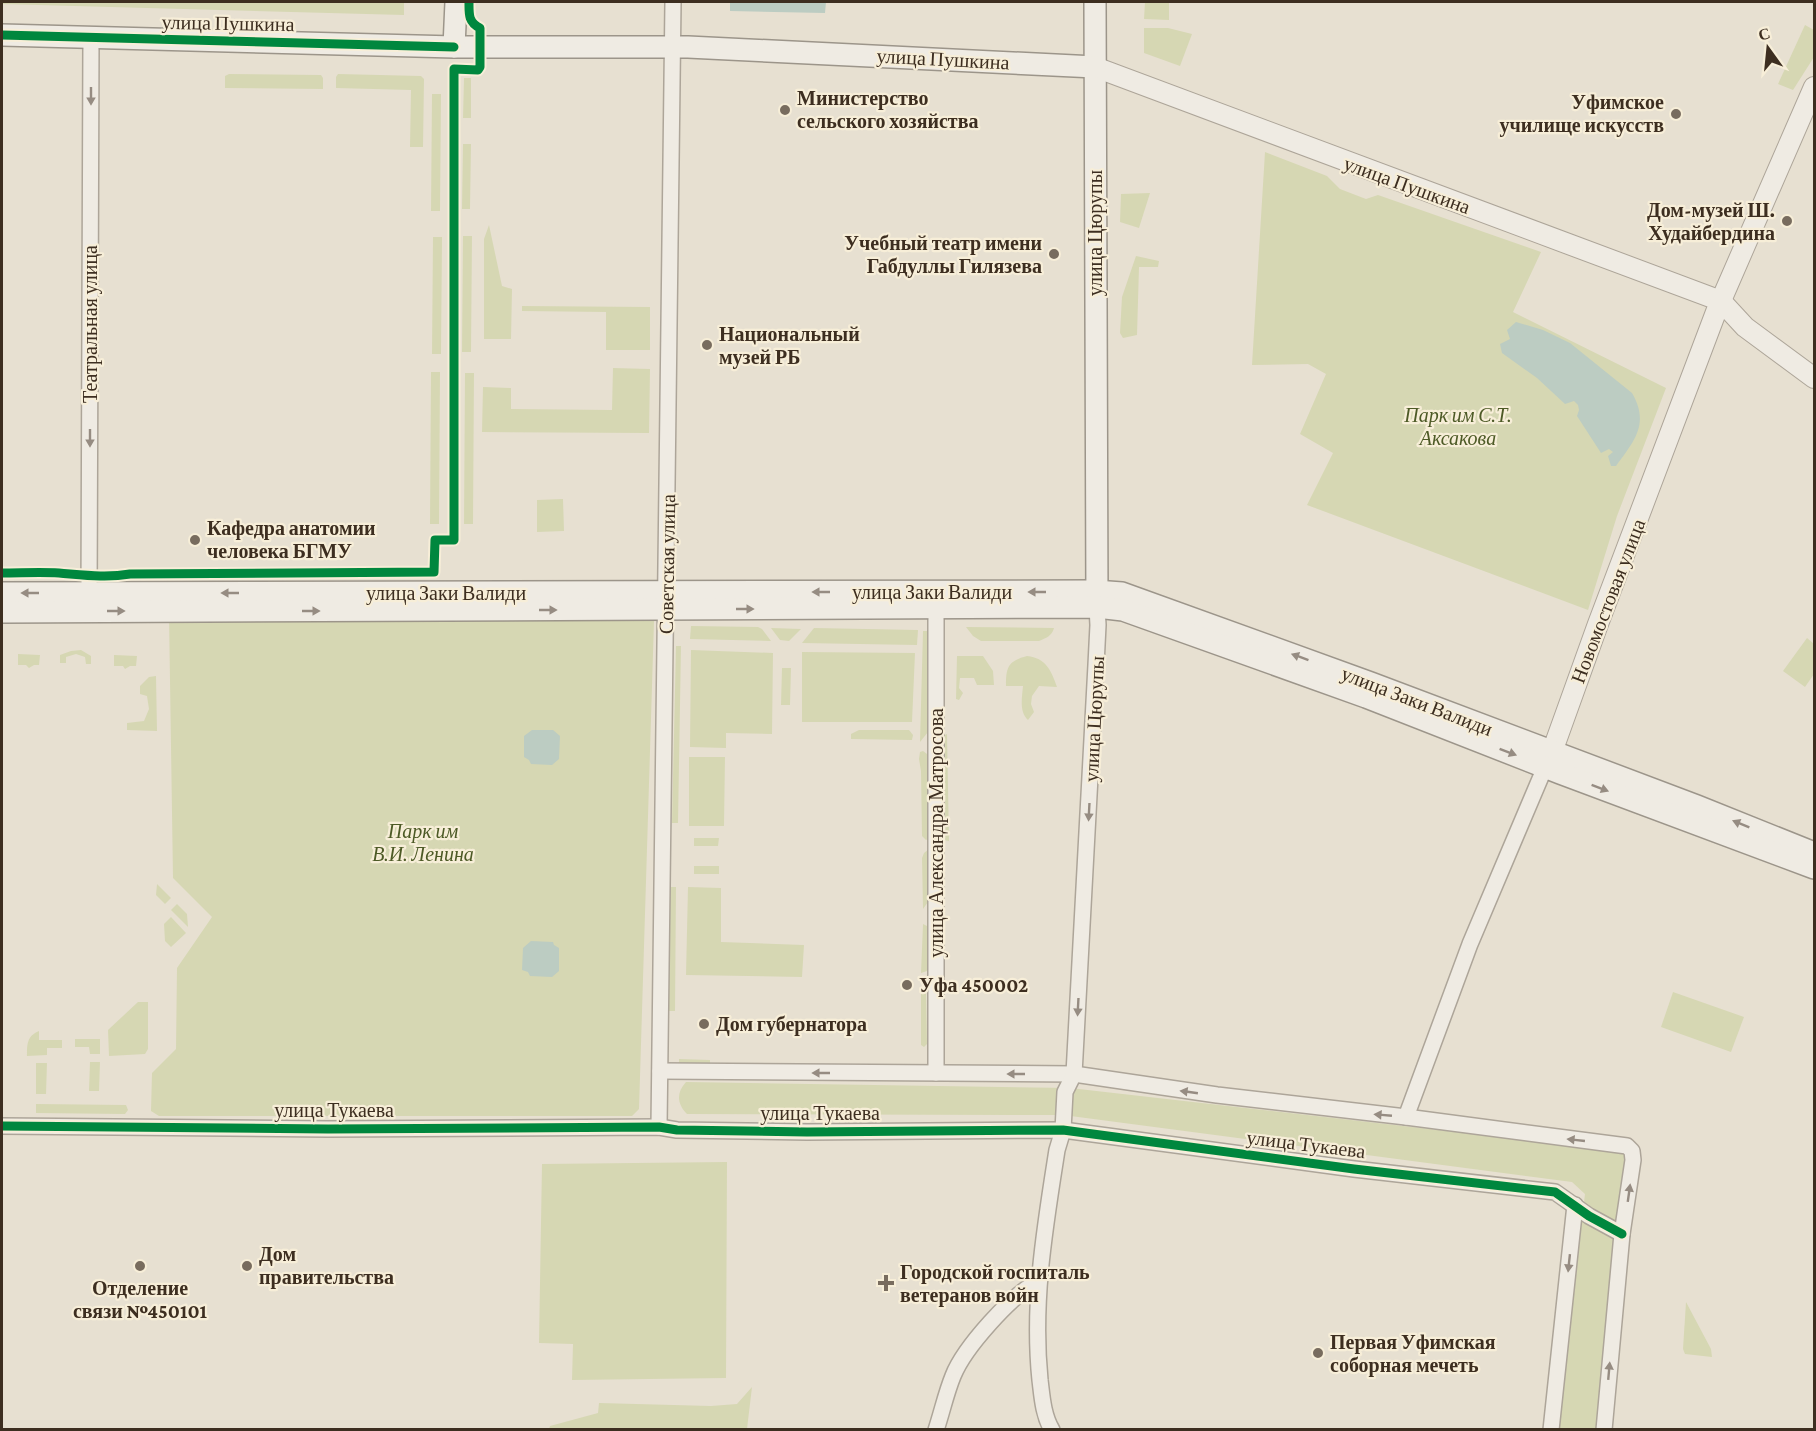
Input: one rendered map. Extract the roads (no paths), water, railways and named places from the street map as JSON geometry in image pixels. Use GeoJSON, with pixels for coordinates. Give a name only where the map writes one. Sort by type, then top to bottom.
{"type":"FeatureCollection","features":[{"type":"Feature","properties":{"kind":"main road"},"geometry":{"type":"LineString","coordinates":[[454,47],[456,2]]}},
{"type":"Feature","properties":{"kind":"main road","name":"улица Цюрупы"},"geometry":{"type":"LineString","coordinates":[[1095,2],[1096,599]]}},
{"type":"Feature","properties":{"kind":"main road","name":"улица Пушкина"},"geometry":{"type":"LineString","coordinates":[[2,35],[454,47],[673,47],[1095,67]]}},
{"type":"Feature","properties":{"kind":"main road","name":"улица Заки Валиди"},"geometry":{"type":"LineString","coordinates":[[2,593],[89,602],[1096,599],[1548,760],[1697,806],[1815,853]]}},
{"type":"Feature","properties":{"kind":"main road","name":"улица Заки Валиди"},"geometry":{"type":"LineString","coordinates":[[2,612],[89,602]]}},
{"type":"Feature","properties":{"kind":"main road","name":"улица Заки Валиди"},"geometry":{"type":"LineString","coordinates":[[1548,760],[1815,868]]}},
{"type":"Feature","properties":{"kind":"street","name":"Советская улица"},"geometry":{"type":"LineString","coordinates":[[659,1127],[672,2]]}},
{"type":"Feature","properties":{"kind":"street","name":"Театральная улица"},"geometry":{"type":"LineString","coordinates":[[89,602],[91,37]]}},
{"type":"Feature","properties":{"kind":"street","name":"улица Пушкина"},"geometry":{"type":"LineString","coordinates":[[1095,67],[1721,301],[1745,327],[1815,378]]}},
{"type":"Feature","properties":{"kind":"street","name":"Новомостовая улица"},"geometry":{"type":"LineString","coordinates":[[1406,1117],[1470,944],[1548,760],[1721,301],[1815,87]]}},
{"type":"Feature","properties":{"kind":"street","name":"улица Цюрупы"},"geometry":{"type":"LineString","coordinates":[[1052,1430],[1042,1400],[1037,1347],[1039,1281],[1057,1150],[1063,1130],[1065,1092],[1074,1074],[1098,625],[1096,599]]}},
{"type":"Feature","properties":{"kind":"street","name":"улица Александра Матросова"},"geometry":{"type":"LineString","coordinates":[[936,600],[936,1073]]}},
{"type":"Feature","properties":{"kind":"street","name":"улица Тукаева"},"geometry":{"type":"LineString","coordinates":[[2,1126],[328,1129],[659,1127],[677,1130],[796,1132],[1063,1130],[1354,1169],[1555,1192],[1589,1216],[1622,1234],[1630,1187],[1632,1151],[1628,1146],[1138,1085],[1074,1074],[660,1071]]}},
{"type":"Feature","properties":{"kind":"street"},"geometry":{"type":"LineString","coordinates":[[1551,1430],[1575,1205]]}},
{"type":"Feature","properties":{"kind":"street"},"geometry":{"type":"LineString","coordinates":[[1604,1430],[1622,1234]]}},
{"type":"Feature","properties":{"kind":"street"},"geometry":{"type":"LineString","coordinates":[[936,1430],[953,1375],[972,1345],[1017,1295],[1039,1281]]}},
{"type":"Feature","properties":{"kind":"place","name":"Министерство сельского хозяйства"},"geometry":{"type":"Point","coordinates":[785,110]}},
{"type":"Feature","properties":{"kind":"place","name":"Уфимское училище искусств"},"geometry":{"type":"Point","coordinates":[1676,114]}},
{"type":"Feature","properties":{"kind":"place","name":"Дом-музей Ш. Худайбердина"},"geometry":{"type":"Point","coordinates":[1787,221]}},
{"type":"Feature","properties":{"kind":"place","name":"Учебный театр имени Габдуллы Гилязева"},"geometry":{"type":"Point","coordinates":[1054,254]}},
{"type":"Feature","properties":{"kind":"place","name":"Национальный музей РБ"},"geometry":{"type":"Point","coordinates":[707,345]}},
{"type":"Feature","properties":{"kind":"place","name":"Кафедра анатомии человека БГМУ"},"geometry":{"type":"Point","coordinates":[195,540]}},
{"type":"Feature","properties":{"kind":"place","name":"Уфа 450002"},"geometry":{"type":"Point","coordinates":[907,985]}},
{"type":"Feature","properties":{"kind":"place","name":"Дом губернатора"},"geometry":{"type":"Point","coordinates":[704,1024]}},
{"type":"Feature","properties":{"kind":"place","name":"Отделение связи №450101"},"geometry":{"type":"Point","coordinates":[140,1266]}},
{"type":"Feature","properties":{"kind":"place","name":"Дом правительства"},"geometry":{"type":"Point","coordinates":[247,1266]}},
{"type":"Feature","properties":{"kind":"place","name":"Городской госпиталь ветеранов войн"},"geometry":{"type":"Point","coordinates":[886,1283]}},
{"type":"Feature","properties":{"kind":"place","name":"Первая Уфимская соборная мечеть"},"geometry":{"type":"Point","coordinates":[1318,1353]}},
{"type":"Feature","properties":{"kind":"park label","name":"Парк им С.Т. Аксакова"},"geometry":{"type":"Point","coordinates":[1458,426]}},
{"type":"Feature","properties":{"kind":"park label","name":"Парк им В.И. Ленина"},"geometry":{"type":"Point","coordinates":[423,842]}}]}
